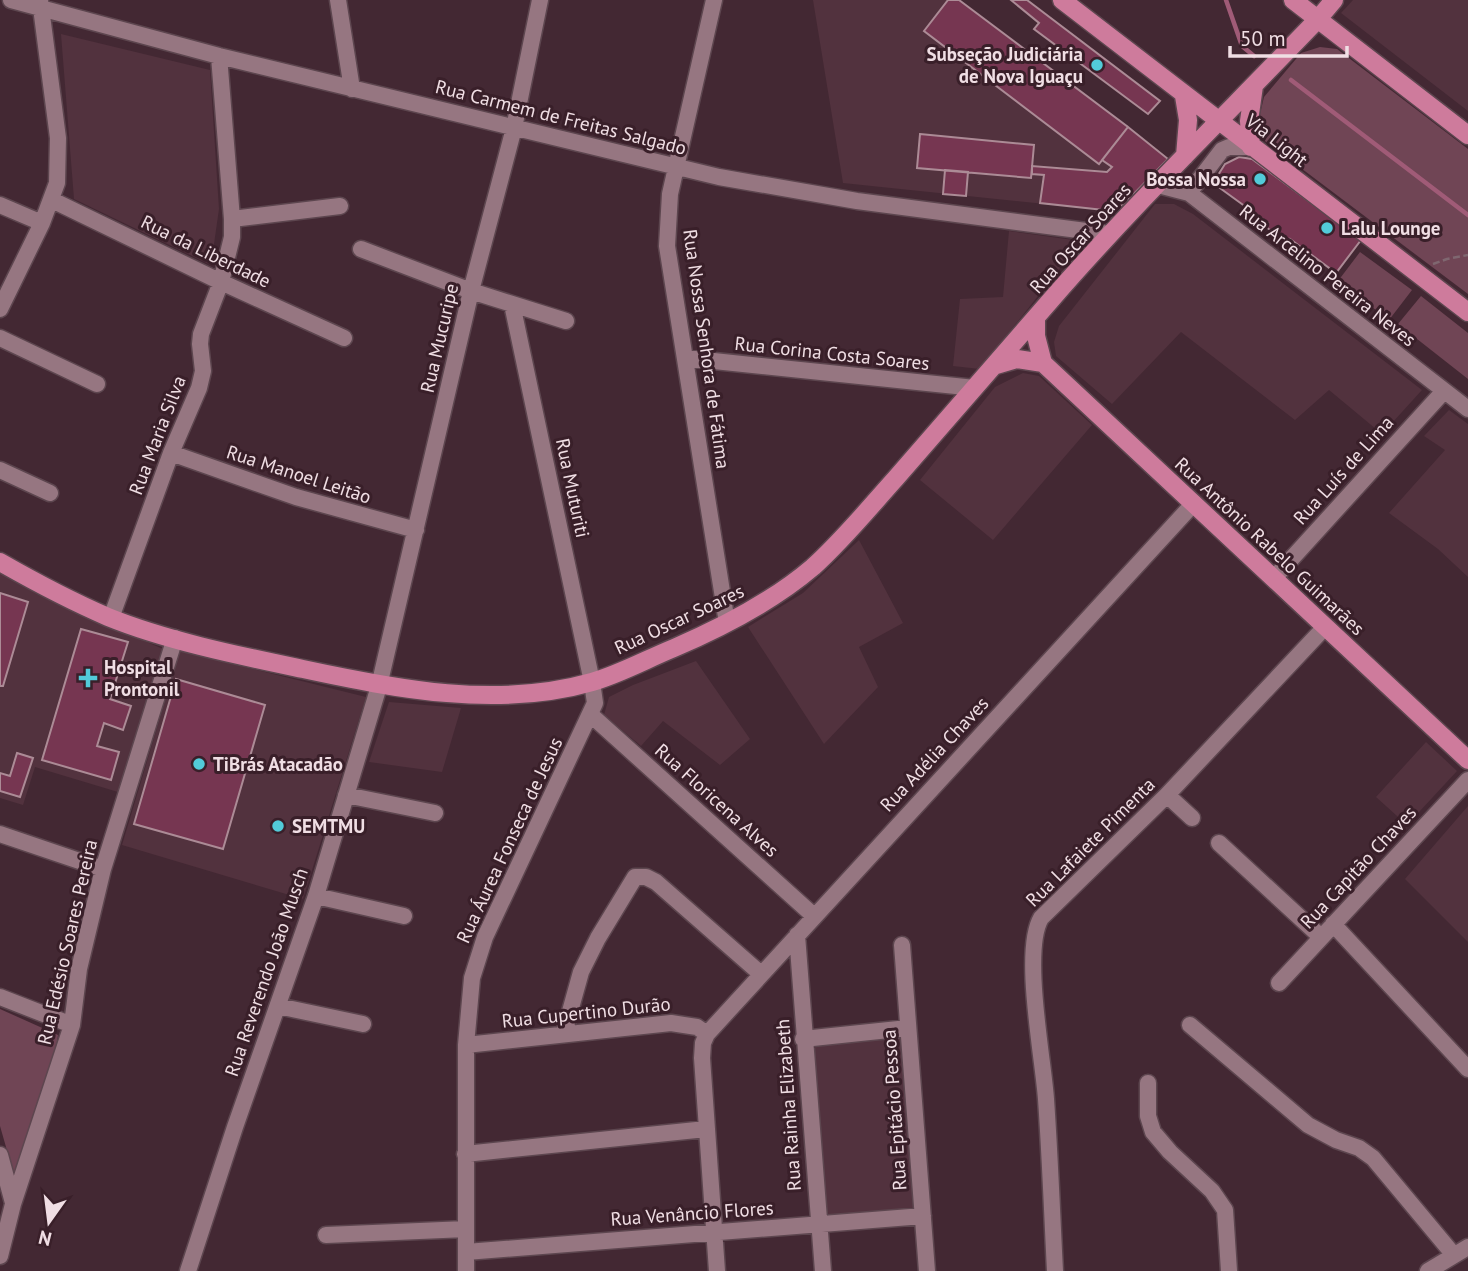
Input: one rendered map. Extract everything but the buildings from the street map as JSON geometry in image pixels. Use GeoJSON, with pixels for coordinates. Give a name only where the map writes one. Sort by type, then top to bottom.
{"type":"FeatureCollection","features":[{"type":"Feature","properties":{"kind":"main road","name":"Via Light"},"geometry":{"type":"LineString","coordinates":[[1062,0],[1413,272],[1463,307]]}},
{"type":"Feature","properties":{"kind":"main road"},"geometry":{"type":"LineString","coordinates":[[1293,0],[1468,135]]}},
{"type":"Feature","properties":{"kind":"main road","name":"Rua Oscar Soares"},"geometry":{"type":"LineString","coordinates":[[0,562],[111,618],[175,638],[379,686],[437,692],[517,694],[592,682],[705,635],[783,590],[814,566],[842,538],[1109,234],[1334,0]]}},
{"type":"Feature","properties":{"kind":"main road"},"geometry":{"type":"LineString","coordinates":[[1251,146],[1249,113],[1254,86]]}},
{"type":"Feature","properties":{"kind":"main road"},"geometry":{"type":"LineString","coordinates":[[1184,96],[1188,120],[1185,156]]}},
{"type":"Feature","properties":{"kind":"main road"},"geometry":{"type":"LineString","coordinates":[[996,365],[1017,359],[1043,363],[1038,344],[1037,317]]}},
{"type":"Feature","properties":{"kind":"main road","name":"Rua Antônio Rabelo Guimarães"},"geometry":{"type":"LineString","coordinates":[[1043,363],[1468,760]]}},
{"type":"Feature","properties":{"kind":"street","name":"Rua Carmem de Freitas Salgado"},"geometry":{"type":"LineString","coordinates":[[11,0],[41,4],[219,56],[676,167],[809,193],[1109,234]]}},
{"type":"Feature","properties":{"kind":"street"},"geometry":{"type":"LineString","coordinates":[[338,0],[352,89]]}},
{"type":"Feature","properties":{"kind":"street","name":"Rua Mucuripe"},"geometry":{"type":"LineString","coordinates":[[379,686],[471,291],[514,128],[540,0]]}},
{"type":"Feature","properties":{"kind":"street","name":"Rua Nossa Senhora de Fátima"},"geometry":{"type":"LineString","coordinates":[[714,0],[676,167],[668,216],[667,246],[727,623]]}},
{"type":"Feature","properties":{"kind":"street"},"geometry":{"type":"LineString","coordinates":[[0,309],[42,223],[57,183],[58,138],[41,4]]}},
{"type":"Feature","properties":{"kind":"street","name":"Rua Maria Silva"},"geometry":{"type":"LineString","coordinates":[[111,618],[171,453],[201,380],[201,334],[221,282],[232,237],[219,56]]}},
{"type":"Feature","properties":{"kind":"street"},"geometry":{"type":"LineString","coordinates":[[1189,194],[1222,150],[1232,146],[1251,146]]}},
{"type":"Feature","properties":{"kind":"street","name":"Rua Arcelino Pereira Neves"},"geometry":{"type":"LineString","coordinates":[[1158,185],[1189,194],[1468,409]]}},
{"type":"Feature","properties":{"kind":"street","name":"Rua da Liberdade"},"geometry":{"type":"LineString","coordinates":[[52,200],[344,338]]}},
{"type":"Feature","properties":{"kind":"street"},"geometry":{"type":"LineString","coordinates":[[0,205],[42,223]]}},
{"type":"Feature","properties":{"kind":"street"},"geometry":{"type":"LineString","coordinates":[[232,219],[340,206]]}},
{"type":"Feature","properties":{"kind":"street"},"geometry":{"type":"LineString","coordinates":[[361,249],[471,291],[566,321]]}},
{"type":"Feature","properties":{"kind":"street","name":"Rua Muturiti"},"geometry":{"type":"LineString","coordinates":[[512,304],[592,682]]}},
{"type":"Feature","properties":{"kind":"street"},"geometry":{"type":"LineString","coordinates":[[0,338],[97,384]]}},
{"type":"Feature","properties":{"kind":"street","name":"Rua Corina Costa Soares"},"geometry":{"type":"LineString","coordinates":[[685,358],[975,388]]}},
{"type":"Feature","properties":{"kind":"street","name":"Rua Luís de Lima"},"geometry":{"type":"LineString","coordinates":[[1274,578],[1444,391]]}},
{"type":"Feature","properties":{"kind":"street","name":"Rua Manoel Leitão"},"geometry":{"type":"LineString","coordinates":[[171,453],[296,497],[416,530]]}},
{"type":"Feature","properties":{"kind":"street"},"geometry":{"type":"LineString","coordinates":[[0,470],[50,493]]}},
{"type":"Feature","properties":{"kind":"street","name":"Rua Adélia Chaves"},"geometry":{"type":"LineString","coordinates":[[707,1034],[1194,503]]}},
{"type":"Feature","properties":{"kind":"street","name":"Rua Lafaiete Pimenta"},"geometry":{"type":"LineString","coordinates":[[1055,1271],[1046,1095],[1034,977],[1035,927],[1041,918],[1167,795],[1325,627]]}},
{"type":"Feature","properties":{"kind":"street","name":"Rua Edésio Soares Pereira"},"geometry":{"type":"LineString","coordinates":[[0,1256],[13,1204],[72,1025],[79,969],[103,869],[175,638]]}},
{"type":"Feature","properties":{"kind":"street","name":"Rua Áurea Fonseca de Jesus"},"geometry":{"type":"LineString","coordinates":[[466,1271],[466,1045],[472,978],[485,937],[591,715],[595,703],[592,682]]}},
{"type":"Feature","properties":{"kind":"street","name":"Rua Reverendo João Musch"},"geometry":{"type":"LineString","coordinates":[[188,1271],[234,1127],[316,896],[379,686]]}},
{"type":"Feature","properties":{"kind":"street","name":"Rua Floricena Alves"},"geometry":{"type":"LineString","coordinates":[[591,715],[814,916]]}},
{"type":"Feature","properties":{"kind":"street","name":"Rua Capitão Chaves"},"geometry":{"type":"LineString","coordinates":[[1279,984],[1468,780]]}},
{"type":"Feature","properties":{"kind":"street"},"geometry":{"type":"LineString","coordinates":[[346,795],[435,813]]}},
{"type":"Feature","properties":{"kind":"street"},"geometry":{"type":"LineString","coordinates":[[1167,795],[1192,818]]}},
{"type":"Feature","properties":{"kind":"street"},"geometry":{"type":"LineString","coordinates":[[0,834],[103,869]]}},
{"type":"Feature","properties":{"kind":"street"},"geometry":{"type":"LineString","coordinates":[[1219,843],[1321,937]]}},
{"type":"Feature","properties":{"kind":"street"},"geometry":{"type":"LineString","coordinates":[[564,1033],[581,972],[635,877],[646,877],[656,882],[761,974]]}},
{"type":"Feature","properties":{"kind":"street"},"geometry":{"type":"LineString","coordinates":[[316,896],[404,916]]}},
{"type":"Feature","properties":{"kind":"street"},"geometry":{"type":"LineString","coordinates":[[1333,924],[1468,1069]]}},
{"type":"Feature","properties":{"kind":"street","name":"Rua Rainha Elizabeth"},"geometry":{"type":"LineString","coordinates":[[797,935],[823,1271]]}},
{"type":"Feature","properties":{"kind":"street","name":"Rua Epitácio Pessoa"},"geometry":{"type":"LineString","coordinates":[[902,945],[927,1271]]}},
{"type":"Feature","properties":{"kind":"street"},"geometry":{"type":"LineString","coordinates":[[0,997],[72,1025]]}},
{"type":"Feature","properties":{"kind":"street"},"geometry":{"type":"LineString","coordinates":[[278,1006],[363,1024]]}},
{"type":"Feature","properties":{"kind":"street","name":"Rua Cupertino Durão"},"geometry":{"type":"LineString","coordinates":[[466,1045],[671,1023],[697,1027],[707,1034]]}},
{"type":"Feature","properties":{"kind":"street"},"geometry":{"type":"LineString","coordinates":[[1190,1025],[1308,1125],[1336,1140],[1359,1148],[1384,1169],[1461,1251],[1428,1271]]}},
{"type":"Feature","properties":{"kind":"street"},"geometry":{"type":"LineString","coordinates":[[803,1039],[908,1028]]}},
{"type":"Feature","properties":{"kind":"street"},"geometry":{"type":"LineString","coordinates":[[707,1034],[702,1058],[717,1271]]}},
{"type":"Feature","properties":{"kind":"street"},"geometry":{"type":"LineString","coordinates":[[1148,1083],[1148,1116],[1153,1132],[1170,1152],[1212,1191],[1225,1210],[1229,1271]]}},
{"type":"Feature","properties":{"kind":"street"},"geometry":{"type":"LineString","coordinates":[[465,1154],[706,1129]]}},
{"type":"Feature","properties":{"kind":"street"},"geometry":{"type":"LineString","coordinates":[[0,1155],[13,1204]]}},
{"type":"Feature","properties":{"kind":"street","name":"Rua Venâncio Flores"},"geometry":{"type":"LineString","coordinates":[[466,1252],[923,1216]]}},
{"type":"Feature","properties":{"kind":"street"},"geometry":{"type":"LineString","coordinates":[[326,1235],[466,1230]]}},
{"type":"Feature","properties":{"kind":"path"},"geometry":{"type":"LineString","coordinates":[[1413,272],[1447,259],[1468,255]]}},
{"type":"Feature","properties":{"kind":"shaded area"},"geometry":{"type":"Polygon","coordinates":[[[813,0],[959,0],[1168,159],[1126,202],[1113,211],[843,183],[813,0]]]}},
{"type":"Feature","properties":{"kind":"shaded area"},"geometry":{"type":"Polygon","coordinates":[[[1353,0],[1468,0],[1468,111],[1341,13],[1353,0]]]}},
{"type":"Feature","properties":{"kind":"shaded area"},"geometry":{"type":"Polygon","coordinates":[[[61,34],[210,70],[219,209],[211,265],[74,199],[61,34]]]}},
{"type":"Feature","properties":{"kind":"shaded area"},"geometry":{"type":"Polygon","coordinates":[[[1320,47],[1337,49],[1468,149],[1468,294],[1265,141],[1260,114],[1264,97],[1301,53],[1320,47]]]}},
{"type":"Feature","properties":{"kind":"shaded area"},"geometry":{"type":"Polygon","coordinates":[[[1155,204],[1174,204],[1193,214],[1422,390],[1382,434],[1329,390],[1295,420],[1181,332],[1112,404],[1056,356],[1054,342],[1059,326],[1155,204]]]}},
{"type":"Feature","properties":{"kind":"shaded area"},"geometry":{"type":"Polygon","coordinates":[[[1009,231],[1073,240],[1076,248],[980,369],[953,366],[960,299],[1003,297],[1009,231]]]}},
{"type":"Feature","properties":{"kind":"shaded area"},"geometry":{"type":"Polygon","coordinates":[[[1360,252],[1412,290],[1389,320],[1338,281],[1360,252]]]}},
{"type":"Feature","properties":{"kind":"shaded area"},"geometry":{"type":"Polygon","coordinates":[[[1421,296],[1468,333],[1468,379],[1398,324],[1421,296]]]}},
{"type":"Feature","properties":{"kind":"shaded area"},"geometry":{"type":"Polygon","coordinates":[[[1023,373],[1039,376],[1092,425],[993,540],[920,480],[995,387],[1023,373]]]}},
{"type":"Feature","properties":{"kind":"shaded area"},"geometry":{"type":"Polygon","coordinates":[[[1449,410],[1468,424],[1468,577],[1438,549],[1389,513],[1445,450],[1424,436],[1449,410]]]}},
{"type":"Feature","properties":{"kind":"shaded area"},"geometry":{"type":"Polygon","coordinates":[[[859,540],[903,623],[859,647],[878,687],[824,744],[748,627],[803,593],[859,540]]]}},
{"type":"Feature","properties":{"kind":"shaded area"},"geometry":{"type":"Polygon","coordinates":[[[0,571],[37,594],[163,649],[118,792],[35,767],[23,805],[0,798],[0,571]]]}},
{"type":"Feature","properties":{"kind":"shaded area"},"geometry":{"type":"Polygon","coordinates":[[[180,651],[366,697],[303,899],[122,845],[180,651]]]}},
{"type":"Feature","properties":{"kind":"shaded area"},"geometry":{"type":"Polygon","coordinates":[[[696,661],[750,739],[720,765],[663,721],[641,746],[604,715],[609,697],[696,661]]]}},
{"type":"Feature","properties":{"kind":"shaded area"},"geometry":{"type":"Polygon","coordinates":[[[389,702],[461,708],[442,772],[369,762],[389,702]]]}},
{"type":"Feature","properties":{"kind":"shaded area"},"geometry":{"type":"Polygon","coordinates":[[[1426,742],[1457,771],[1407,825],[1376,797],[1426,742]]]}},
{"type":"Feature","properties":{"kind":"shaded area"},"geometry":{"type":"Polygon","coordinates":[[[1468,806],[1468,942],[1405,879],[1468,806]]]}},
{"type":"Feature","properties":{"kind":"shaded area"},"geometry":{"type":"Polygon","coordinates":[[[0,1009],[58,1035],[56,1050],[16,1182],[0,1126],[0,1009]]]}},
{"type":"Feature","properties":{"kind":"shaded area"},"geometry":{"type":"Polygon","coordinates":[[[902,1037],[919,1213],[820,1218],[800,1045],[902,1037]]]}},
{"type":"Feature","properties":{"kind":"waterway"},"geometry":{"type":"LineString","coordinates":[[1226,0],[1242,46],[1254,56]]}},
{"type":"Feature","properties":{"kind":"waterway"},"geometry":{"type":"LineString","coordinates":[[1291,80],[1468,215]]}},
{"type":"Feature","properties":{"kind":"place","name":"Subseção Judiciária de Nova Iguaçu"},"geometry":{"type":"Point","coordinates":[1097,65]}},
{"type":"Feature","properties":{"kind":"place","name":"Bossa Nossa"},"geometry":{"type":"Point","coordinates":[1260,179]}},
{"type":"Feature","properties":{"kind":"place","name":"Lalu Lounge"},"geometry":{"type":"Point","coordinates":[1327,228]}},
{"type":"Feature","properties":{"kind":"place","name":"Hospital Prontonil"},"geometry":{"type":"Point","coordinates":[88,678]}},
{"type":"Feature","properties":{"kind":"place","name":"TiBrás Atacadão"},"geometry":{"type":"Point","coordinates":[199,764]}},
{"type":"Feature","properties":{"kind":"place","name":"SEMTMU"},"geometry":{"type":"Point","coordinates":[278,826]}}]}
